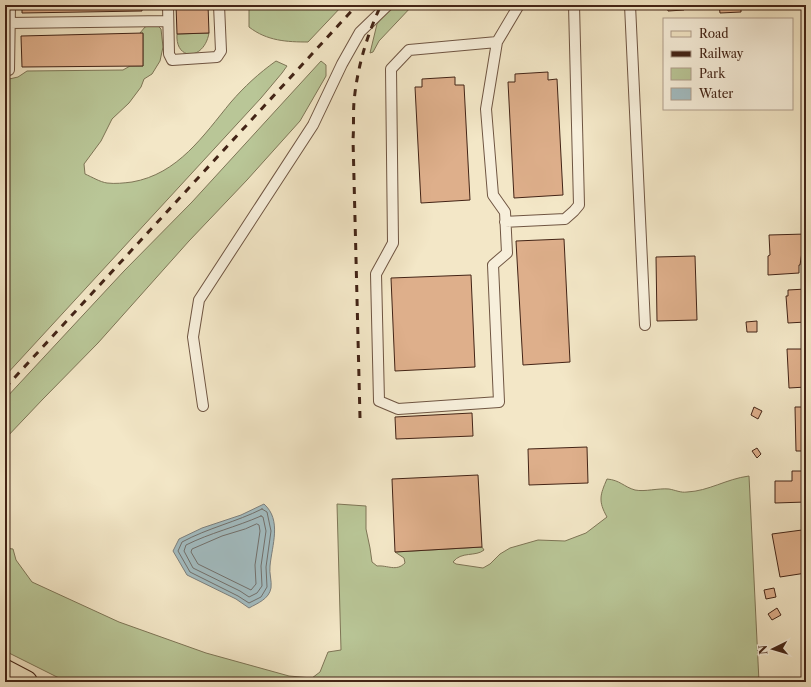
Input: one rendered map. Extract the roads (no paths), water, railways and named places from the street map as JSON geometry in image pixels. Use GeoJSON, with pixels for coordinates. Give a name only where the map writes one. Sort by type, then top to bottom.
{"type":"FeatureCollection","features":[{"type":"Feature","properties":{"kind":"main road"},"geometry":{"type":"LineString","coordinates":[[5,671],[26,682]]}},
{"type":"Feature","properties":{"kind":"lane"},"geometry":{"type":"LineString","coordinates":[[5,70],[9,70],[10,5]]}},
{"type":"Feature","properties":{"kind":"lane"},"geometry":{"type":"LineString","coordinates":[[168,5],[169,54],[172,60],[217,57],[221,51],[219,5]]}},
{"type":"Feature","properties":{"kind":"lane"},"geometry":{"type":"LineString","coordinates":[[203,406],[193,337],[199,300],[313,125],[342,64],[360,32],[388,5]]}},
{"type":"Feature","properties":{"kind":"lane"},"geometry":{"type":"LineString","coordinates":[[497,42],[409,50],[391,69],[393,244],[376,274],[379,401],[398,409],[498,402],[493,265],[507,253],[505,212],[493,195],[486,109],[497,42],[518,5]]}},
{"type":"Feature","properties":{"kind":"lane"},"geometry":{"type":"LineString","coordinates":[[505,222],[565,219],[579,205],[574,5]]}},
{"type":"Feature","properties":{"kind":"lane"},"geometry":{"type":"LineString","coordinates":[[630,5],[644,325]]}},
{"type":"Feature","properties":{"kind":"lane"},"geometry":{"type":"LineString","coordinates":[[9,24],[168,21]]}},
{"type":"Feature","properties":{"kind":"water"},"geometry":{"type":"Polygon","coordinates":[[[264,504],[270,510],[274,525],[274,541],[270,569],[271,588],[266,598],[249,608],[236,599],[187,575],[173,551],[179,539],[202,528],[241,515],[264,504]]]}},
{"type":"Feature","properties":{"kind":"railway"},"geometry":{"type":"LineString","coordinates":[[5,388],[357,5]]}},
{"type":"Feature","properties":{"kind":"railway"},"geometry":{"type":"LineString","coordinates":[[360,418],[353,139],[354,107],[355,89],[363,52],[381,5]]}}]}
